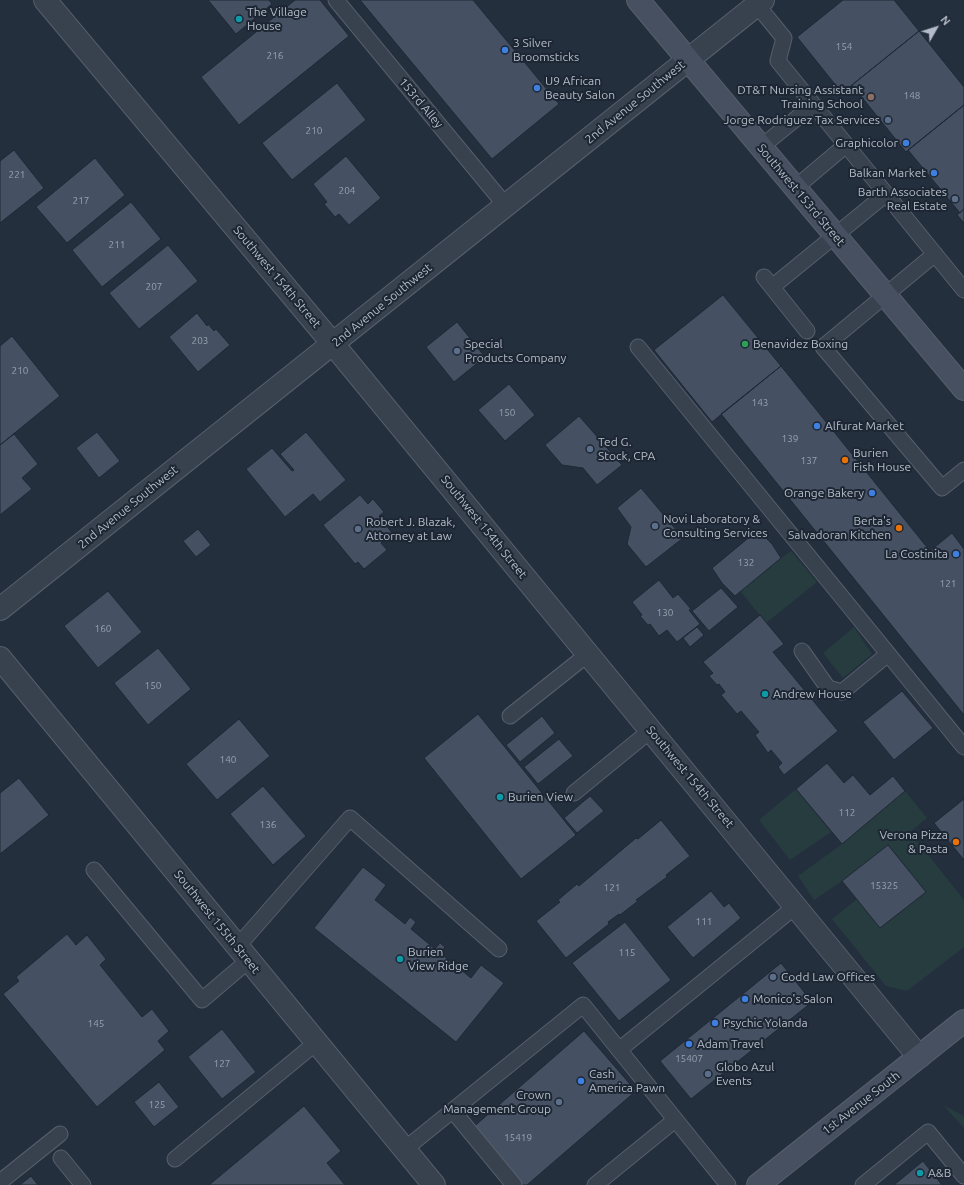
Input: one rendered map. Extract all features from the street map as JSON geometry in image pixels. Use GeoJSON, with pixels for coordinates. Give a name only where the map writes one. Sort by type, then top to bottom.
{"type":"FeatureCollection","features":[{"type":"Feature","properties":{"kind":"street","name":"Southwest 154th Street"},"geometry":{"type":"LineString","coordinates":[[45,0],[333,344],[919,1056]]}},
{"type":"Feature","properties":{"kind":"street","name":"Southwest 153rd Street"},"geometry":{"type":"LineString","coordinates":[[638,0],[964,389]]}},
{"type":"Feature","properties":{"kind":"street","name":"2nd Avenue Southwest"},"geometry":{"type":"LineString","coordinates":[[0,609],[760,2]]}},
{"type":"Feature","properties":{"kind":"street","name":"Southwest 155th Street"},"geometry":{"type":"LineString","coordinates":[[0,658],[434,1185]]}},
{"type":"Feature","properties":{"kind":"street","name":"1st Avenue South"},"geometry":{"type":"LineString","coordinates":[[758,1185],[919,1056],[961,1029]]}},
{"type":"Feature","properties":{"kind":"lane","name":"153rd Alley"},"geometry":{"type":"LineString","coordinates":[[336,0],[506,206]]}},
{"type":"Feature","properties":{"kind":"lane"},"geometry":{"type":"LineString","coordinates":[[760,2],[784,38],[778,61],[964,290]]}},
{"type":"Feature","properties":{"kind":"lane"},"geometry":{"type":"LineString","coordinates":[[761,147],[813,105]]}},
{"type":"Feature","properties":{"kind":"lane"},"geometry":{"type":"LineString","coordinates":[[795,188],[846,146]]}},
{"type":"Feature","properties":{"kind":"lane"},"geometry":{"type":"LineString","coordinates":[[807,331],[768,282],[836,236],[886,194]]}},
{"type":"Feature","properties":{"kind":"lane"},"geometry":{"type":"LineString","coordinates":[[935,254],[823,347],[942,488],[964,470]]}},
{"type":"Feature","properties":{"kind":"lane"},"geometry":{"type":"LineString","coordinates":[[638,347],[964,747]]}},
{"type":"Feature","properties":{"kind":"lane"},"geometry":{"type":"LineString","coordinates":[[802,651],[828,688],[842,692],[888,654]]}},
{"type":"Feature","properties":{"kind":"lane"},"geometry":{"type":"LineString","coordinates":[[510,716],[588,654]]}},
{"type":"Feature","properties":{"kind":"lane"},"geometry":{"type":"LineString","coordinates":[[574,792],[651,730]]}},
{"type":"Feature","properties":{"kind":"lane"},"geometry":{"type":"LineString","coordinates":[[94,870],[202,1000],[243,953],[350,818],[499,949]]}},
{"type":"Feature","properties":{"kind":"lane"},"geometry":{"type":"LineString","coordinates":[[619,1050],[796,906]]}},
{"type":"Feature","properties":{"kind":"lane"},"geometry":{"type":"LineString","coordinates":[[405,1149],[583,1006],[728,1185]]}},
{"type":"Feature","properties":{"kind":"lane"},"geometry":{"type":"LineString","coordinates":[[175,1159],[317,1042]]}},
{"type":"Feature","properties":{"kind":"lane"},"geometry":{"type":"LineString","coordinates":[[453,1111],[514,1185]]}},
{"type":"Feature","properties":{"kind":"lane"},"geometry":{"type":"LineString","coordinates":[[595,1185],[675,1120]]}},
{"type":"Feature","properties":{"kind":"lane"},"geometry":{"type":"LineString","coordinates":[[867,1182],[928,1132],[964,1176]]}},
{"type":"Feature","properties":{"kind":"lane"},"geometry":{"type":"LineString","coordinates":[[0,1182],[60,1134]]}},
{"type":"Feature","properties":{"kind":"lane"},"geometry":{"type":"LineString","coordinates":[[62,1158],[83,1185]]}},
{"type":"Feature","properties":{"kind":"green space"},"geometry":{"type":"Polygon","coordinates":[[[791,551],[817,582],[766,623],[738,588],[791,551]]]}},
{"type":"Feature","properties":{"kind":"green space"},"geometry":{"type":"Polygon","coordinates":[[[854,627],[872,654],[843,678],[823,653],[854,627]]]}},
{"type":"Feature","properties":{"kind":"green space"},"geometry":{"type":"Polygon","coordinates":[[[796,789],[831,832],[790,860],[759,820],[796,789]]]}},
{"type":"Feature","properties":{"kind":"green space"},"geometry":{"type":"Polygon","coordinates":[[[905,791],[927,818],[910,832],[964,900],[964,947],[907,991],[886,986],[832,919],[857,899],[880,928],[925,892],[888,845],[842,881],[814,900],[798,876],[842,844],[905,791]]]}},
{"type":"Feature","properties":{"kind":"green space"},"geometry":{"type":"Polygon","coordinates":[[[943,1105],[964,1116],[964,1128],[943,1105]]]}},
{"type":"Feature","properties":{"kind":"building","name":"The Village House"},"geometry":{"type":"Polygon","coordinates":[[[208,0],[269,0],[272,4],[236,34],[208,0]]]}},
{"type":"Feature","properties":{"kind":"building"},"geometry":{"type":"Polygon","coordinates":[[[295,0],[320,0],[349,36],[239,125],[201,77],[295,0]]]}},
{"type":"Feature","properties":{"kind":"building"},"geometry":{"type":"Polygon","coordinates":[[[360,0],[473,0],[559,104],[492,159],[360,0]]]}},
{"type":"Feature","properties":{"kind":"building"},"geometry":{"type":"Polygon","coordinates":[[[843,0],[894,0],[919,31],[842,93],[797,37],[843,0]]]}},
{"type":"Feature","properties":{"kind":"building"},"geometry":{"type":"Polygon","coordinates":[[[919,31],[964,87],[964,105],[906,152],[852,85],[919,31]]]}},
{"type":"Feature","properties":{"kind":"building"},"geometry":{"type":"Polygon","coordinates":[[[337,83],[366,120],[292,180],[262,143],[337,83]]]}},
{"type":"Feature","properties":{"kind":"building"},"geometry":{"type":"Polygon","coordinates":[[[964,105],[964,209],[960,213],[908,150],[964,105]]]}},
{"type":"Feature","properties":{"kind":"building"},"geometry":{"type":"Polygon","coordinates":[[[14,150],[44,188],[0,223],[0,161],[14,150]]]}},
{"type":"Feature","properties":{"kind":"building"},"geometry":{"type":"Polygon","coordinates":[[[346,156],[381,198],[349,225],[339,214],[335,217],[324,204],[327,202],[313,184],[346,156]]]}},
{"type":"Feature","properties":{"kind":"building"},"geometry":{"type":"Polygon","coordinates":[[[95,158],[125,195],[67,243],[36,207],[95,158]]]}},
{"type":"Feature","properties":{"kind":"building"},"geometry":{"type":"Polygon","coordinates":[[[131,202],[161,239],[102,287],[72,250],[131,202]]]}},
{"type":"Feature","properties":{"kind":"building"},"geometry":{"type":"Polygon","coordinates":[[[964,209],[964,223],[957,215],[964,209]]]}},
{"type":"Feature","properties":{"kind":"building"},"geometry":{"type":"Polygon","coordinates":[[[168,245],[198,281],[139,329],[109,293],[168,245]]]}},
{"type":"Feature","properties":{"kind":"building"},"geometry":{"type":"Polygon","coordinates":[[[723,295],[781,366],[712,422],[654,350],[723,295]]]}},
{"type":"Feature","properties":{"kind":"building"},"geometry":{"type":"Polygon","coordinates":[[[197,313],[207,326],[208,324],[214,331],[216,329],[230,345],[198,372],[169,337],[197,313]]]}},
{"type":"Feature","properties":{"kind":"building"},"geometry":{"type":"Polygon","coordinates":[[[457,322],[485,357],[454,382],[426,347],[457,322]]]}},
{"type":"Feature","properties":{"kind":"building"},"geometry":{"type":"Polygon","coordinates":[[[12,336],[60,396],[0,445],[0,346],[12,336]]]}},
{"type":"Feature","properties":{"kind":"building"},"geometry":{"type":"Polygon","coordinates":[[[781,366],[930,551],[952,533],[964,549],[964,715],[721,414],[781,366]]]}},
{"type":"Feature","properties":{"kind":"building"},"geometry":{"type":"Polygon","coordinates":[[[509,384],[535,415],[505,441],[478,410],[509,384]]]}},
{"type":"Feature","properties":{"kind":"building"},"geometry":{"type":"Polygon","coordinates":[[[579,416],[622,465],[597,485],[583,468],[562,465],[545,445],[579,416]]]}},
{"type":"Feature","properties":{"kind":"building"},"geometry":{"type":"Polygon","coordinates":[[[97,432],[120,461],[99,478],[76,448],[97,432]]]}},
{"type":"Feature","properties":{"kind":"building"},"geometry":{"type":"Polygon","coordinates":[[[306,432],[346,480],[320,502],[313,494],[285,517],[246,469],[272,448],[292,471],[294,470],[280,454],[306,432]]]}},
{"type":"Feature","properties":{"kind":"building"},"geometry":{"type":"Polygon","coordinates":[[[14,434],[38,464],[22,478],[32,489],[0,515],[0,445],[14,434]]]}},
{"type":"Feature","properties":{"kind":"building"},"geometry":{"type":"Polygon","coordinates":[[[641,488],[683,538],[646,567],[627,544],[631,527],[617,508],[641,488]]]}},
{"type":"Feature","properties":{"kind":"building","name":"Robert J. Blazak, Attorney at Law"},"geometry":{"type":"Polygon","coordinates":[[[360,495],[368,504],[373,499],[384,512],[379,516],[392,533],[381,543],[387,550],[364,569],[358,562],[355,564],[323,525],[360,495]]]}},
{"type":"Feature","properties":{"kind":"building"},"geometry":{"type":"Polygon","coordinates":[[[198,529],[211,545],[196,557],[183,541],[198,529]]]}},
{"type":"Feature","properties":{"kind":"building"},"geometry":{"type":"Polygon","coordinates":[[[758,530],[772,544],[781,558],[735,596],[722,583],[712,568],[758,530]]]}},
{"type":"Feature","properties":{"kind":"building"},"geometry":{"type":"Polygon","coordinates":[[[659,580],[673,598],[678,594],[691,609],[689,610],[700,624],[677,642],[667,630],[659,636],[650,624],[648,625],[640,616],[642,615],[632,602],[659,580]]]}},
{"type":"Feature","properties":{"kind":"building"},"geometry":{"type":"Polygon","coordinates":[[[721,588],[738,607],[709,631],[692,611],[721,588]]]}},
{"type":"Feature","properties":{"kind":"building"},"geometry":{"type":"Polygon","coordinates":[[[108,591],[142,632],[98,668],[64,626],[108,591]]]}},
{"type":"Feature","properties":{"kind":"building","name":"Andrew House"},"geometry":{"type":"Polygon","coordinates":[[[760,615],[784,644],[773,652],[838,731],[784,775],[778,767],[782,763],[771,750],[768,753],[755,735],[759,732],[741,711],[737,714],[721,695],[725,692],[719,684],[717,685],[709,676],[713,673],[703,662],[760,615]]]}},
{"type":"Feature","properties":{"kind":"building"},"geometry":{"type":"Polygon","coordinates":[[[697,627],[704,635],[690,647],[683,638],[697,627]]]}},
{"type":"Feature","properties":{"kind":"building"},"geometry":{"type":"Polygon","coordinates":[[[158,648],[191,689],[148,725],[114,683],[158,648]]]}},
{"type":"Feature","properties":{"kind":"building"},"geometry":{"type":"Polygon","coordinates":[[[902,691],[933,728],[894,760],[863,722],[902,691]]]}},
{"type":"Feature","properties":{"kind":"building","name":"Burien View"},"geometry":{"type":"Polygon","coordinates":[[[478,714],[576,835],[521,879],[424,758],[478,714]]]}},
{"type":"Feature","properties":{"kind":"building"},"geometry":{"type":"Polygon","coordinates":[[[542,716],[555,733],[520,762],[506,745],[542,716]]]}},
{"type":"Feature","properties":{"kind":"building"},"geometry":{"type":"Polygon","coordinates":[[[239,719],[270,756],[217,800],[186,764],[239,719]]]}},
{"type":"Feature","properties":{"kind":"building"},"geometry":{"type":"Polygon","coordinates":[[[559,739],[573,756],[538,784],[524,767],[559,739]]]}},
{"type":"Feature","properties":{"kind":"building"},"geometry":{"type":"Polygon","coordinates":[[[827,763],[844,783],[853,775],[870,795],[893,776],[905,791],[842,844],[796,789],[827,763]]]}},
{"type":"Feature","properties":{"kind":"building"},"geometry":{"type":"Polygon","coordinates":[[[19,778],[49,815],[0,854],[0,793],[19,778]]]}},
{"type":"Feature","properties":{"kind":"building"},"geometry":{"type":"Polygon","coordinates":[[[263,786],[306,836],[273,865],[230,814],[263,786]]]}},
{"type":"Feature","properties":{"kind":"building"},"geometry":{"type":"Polygon","coordinates":[[[590,796],[604,811],[577,833],[564,818],[590,796]]]}},
{"type":"Feature","properties":{"kind":"building","name":"Verona Pizza & Pasta"},"geometry":{"type":"Polygon","coordinates":[[[964,799],[964,860],[934,823],[964,799]]]}},
{"type":"Feature","properties":{"kind":"building"},"geometry":{"type":"Polygon","coordinates":[[[661,820],[690,856],[666,875],[667,877],[636,900],[638,901],[608,922],[609,924],[566,958],[536,921],[560,902],[558,900],[577,884],[579,886],[636,838],[638,839],[661,820]]]}},
{"type":"Feature","properties":{"kind":"building"},"geometry":{"type":"Polygon","coordinates":[[[888,845],[926,892],[880,928],[842,881],[888,845]]]}},
{"type":"Feature","properties":{"kind":"building","name":"Burien View Ridge"},"geometry":{"type":"Polygon","coordinates":[[[363,867],[386,885],[375,900],[405,924],[410,917],[416,922],[411,929],[435,949],[440,943],[445,947],[440,953],[471,978],[481,965],[504,983],[456,1042],[314,928],[363,867]]]}},
{"type":"Feature","properties":{"kind":"building"},"geometry":{"type":"Polygon","coordinates":[[[711,891],[724,907],[729,903],[741,918],[693,958],[667,927],[711,891]]]}},
{"type":"Feature","properties":{"kind":"building"},"geometry":{"type":"Polygon","coordinates":[[[625,922],[671,980],[619,1021],[572,963],[625,922]]]}},
{"type":"Feature","properties":{"kind":"building"},"geometry":{"type":"Polygon","coordinates":[[[67,934],[76,945],[87,935],[106,959],[100,965],[142,1017],[152,1009],[169,1031],[158,1041],[165,1050],[97,1107],[3,994],[19,981],[16,977],[67,934]]]}},
{"type":"Feature","properties":{"kind":"building"},"geometry":{"type":"Polygon","coordinates":[[[781,963],[812,1002],[691,1099],[660,1061],[781,963]]]}},
{"type":"Feature","properties":{"kind":"building"},"geometry":{"type":"Polygon","coordinates":[[[222,1029],[256,1072],[222,1099],[188,1057],[222,1029]]]}},
{"type":"Feature","properties":{"kind":"building"},"geometry":{"type":"Polygon","coordinates":[[[584,1031],[636,1091],[527,1185],[518,1185],[470,1130],[584,1031]]]}},
{"type":"Feature","properties":{"kind":"building"},"geometry":{"type":"Polygon","coordinates":[[[159,1082],[179,1107],[154,1127],[134,1102],[159,1082]]]}},
{"type":"Feature","properties":{"kind":"building"},"geometry":{"type":"Polygon","coordinates":[[[304,1106],[341,1151],[327,1163],[345,1185],[209,1185],[304,1106]]]}},
{"type":"Feature","properties":{"kind":"building","name":"A&B"},"geometry":{"type":"Polygon","coordinates":[[[923,1161],[942,1185],[894,1185],[923,1161]]]}},
{"type":"Feature","properties":{"kind":"building"},"geometry":{"type":"Polygon","coordinates":[[[31,1176],[38,1185],[20,1185],[31,1176]]]}},
{"type":"Feature","properties":{"kind":"place","name":"The Village House"},"geometry":{"type":"Point","coordinates":[239,19]}},
{"type":"Feature","properties":{"kind":"place","name":"3 Silver Broomsticks"},"geometry":{"type":"Point","coordinates":[505,50]}},
{"type":"Feature","properties":{"kind":"place","name":"U9 African Beauty Salon"},"geometry":{"type":"Point","coordinates":[537,88]}},
{"type":"Feature","properties":{"kind":"place","name":"DT&T Nursing Assistant Training School"},"geometry":{"type":"Point","coordinates":[871,97]}},
{"type":"Feature","properties":{"kind":"place","name":"Jorge Rodriguez Tax Services"},"geometry":{"type":"Point","coordinates":[888,120]}},
{"type":"Feature","properties":{"kind":"place","name":"Graphicolor"},"geometry":{"type":"Point","coordinates":[906,143]}},
{"type":"Feature","properties":{"kind":"place","name":"Balkan Market"},"geometry":{"type":"Point","coordinates":[934,173]}},
{"type":"Feature","properties":{"kind":"place","name":"Barth Associates Real Estate"},"geometry":{"type":"Point","coordinates":[955,199]}},
{"type":"Feature","properties":{"kind":"place","name":"Benavidez Boxing"},"geometry":{"type":"Point","coordinates":[745,344]}},
{"type":"Feature","properties":{"kind":"place","name":"Special Products Company"},"geometry":{"type":"Point","coordinates":[457,351]}},
{"type":"Feature","properties":{"kind":"place","name":"Alfurat Market"},"geometry":{"type":"Point","coordinates":[817,426]}},
{"type":"Feature","properties":{"kind":"place","name":"Ted G. Stock, CPA"},"geometry":{"type":"Point","coordinates":[590,449]}},
{"type":"Feature","properties":{"kind":"place","name":"Burien Fish House"},"geometry":{"type":"Point","coordinates":[845,460]}},
{"type":"Feature","properties":{"kind":"place","name":"Orange Bakery"},"geometry":{"type":"Point","coordinates":[872,493]}},
{"type":"Feature","properties":{"kind":"place","name":"Novi Laboratory & Consulting Services"},"geometry":{"type":"Point","coordinates":[655,526]}},
{"type":"Feature","properties":{"kind":"place","name":"Berta's Salvadoran Kitchen"},"geometry":{"type":"Point","coordinates":[899,528]}},
{"type":"Feature","properties":{"kind":"place","name":"Robert J. Blazak, Attorney at Law"},"geometry":{"type":"Point","coordinates":[358,529]}},
{"type":"Feature","properties":{"kind":"place","name":"La Costinita"},"geometry":{"type":"Point","coordinates":[956,554]}},
{"type":"Feature","properties":{"kind":"place","name":"Andrew House"},"geometry":{"type":"Point","coordinates":[765,694]}},
{"type":"Feature","properties":{"kind":"place","name":"Burien View"},"geometry":{"type":"Point","coordinates":[500,797]}},
{"type":"Feature","properties":{"kind":"place","name":"Verona Pizza & Pasta"},"geometry":{"type":"Point","coordinates":[956,842]}},
{"type":"Feature","properties":{"kind":"place","name":"Burien View Ridge"},"geometry":{"type":"Point","coordinates":[400,959]}},
{"type":"Feature","properties":{"kind":"place","name":"Codd Law Offices"},"geometry":{"type":"Point","coordinates":[773,977]}},
{"type":"Feature","properties":{"kind":"place","name":"Monico's Salon"},"geometry":{"type":"Point","coordinates":[745,999]}},
{"type":"Feature","properties":{"kind":"place","name":"Psychic Yolanda"},"geometry":{"type":"Point","coordinates":[715,1023]}},
{"type":"Feature","properties":{"kind":"place","name":"Adam Travel"},"geometry":{"type":"Point","coordinates":[689,1044]}},
{"type":"Feature","properties":{"kind":"place","name":"Globo Azul Events"},"geometry":{"type":"Point","coordinates":[708,1074]}},
{"type":"Feature","properties":{"kind":"place","name":"Cash America Pawn"},"geometry":{"type":"Point","coordinates":[581,1081]}},
{"type":"Feature","properties":{"kind":"place","name":"Crown Management Group"},"geometry":{"type":"Point","coordinates":[559,1102]}},
{"type":"Feature","properties":{"kind":"place","name":"A&B"},"geometry":{"type":"Point","coordinates":[920,1173]}}]}
